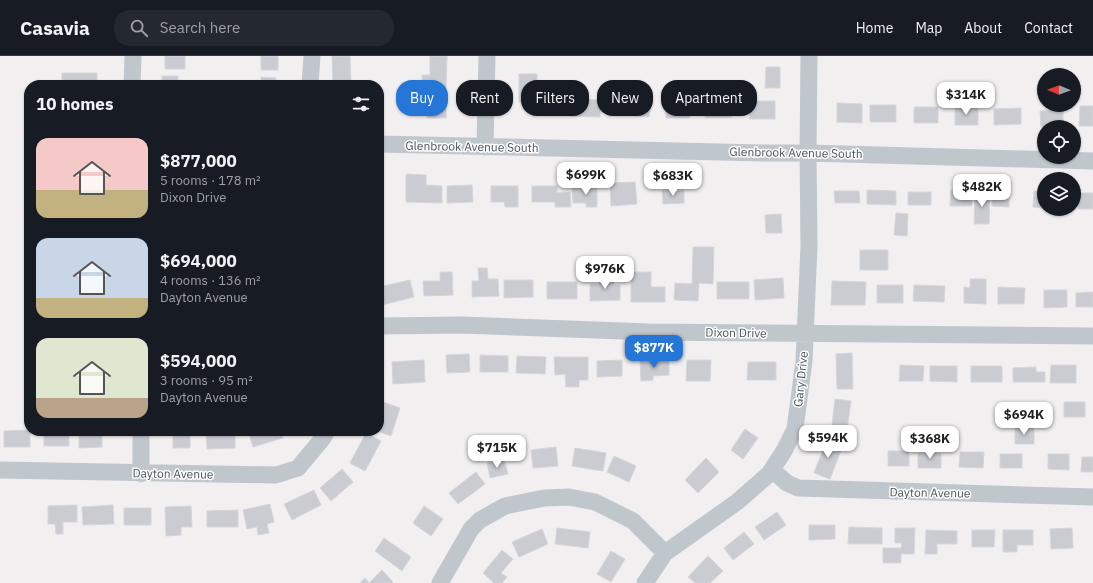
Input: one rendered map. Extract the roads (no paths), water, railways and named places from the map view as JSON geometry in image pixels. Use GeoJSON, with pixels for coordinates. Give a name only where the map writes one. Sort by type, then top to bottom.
{"type":"FeatureCollection","features":[{"type":"Feature","properties":{"kind":"street"},"geometry":{"type":"LineString","coordinates":[[132,80],[133,56]]}},
{"type":"Feature","properties":{"kind":"street"},"geometry":{"type":"LineString","coordinates":[[310,80],[312,56]]}},
{"type":"Feature","properties":{"kind":"street"},"geometry":{"type":"LineString","coordinates":[[485,147],[487,56]]}},
{"type":"Feature","properties":{"kind":"street","name":"Gary Drive"},"geometry":{"type":"LineString","coordinates":[[645,583],[665,553],[737,502],[769,474],[784,452],[795,429],[804,361],[809,246],[809,56]]}},
{"type":"Feature","properties":{"kind":"street","name":"Glenbrook Avenue South"},"geometry":{"type":"LineString","coordinates":[[384,144],[808,153],[1093,161]]}},
{"type":"Feature","properties":{"kind":"street","name":"Dixon Drive"},"geometry":{"type":"LineString","coordinates":[[384,326],[462,325],[649,332],[1093,336]]}},
{"type":"Feature","properties":{"kind":"street"},"geometry":{"type":"LineString","coordinates":[[141,436],[141,474]]}},
{"type":"Feature","properties":{"kind":"street","name":"Dayton Avenue"},"geometry":{"type":"LineString","coordinates":[[0,470],[141,474],[276,475],[298,468],[324,436]]}},
{"type":"Feature","properties":{"kind":"street","name":"Dayton Avenue"},"geometry":{"type":"LineString","coordinates":[[772,470],[787,483],[798,488],[1093,497]]}},
{"type":"Feature","properties":{"kind":"street"},"geometry":{"type":"LineString","coordinates":[[440,583],[471,529],[480,520],[505,506],[544,498],[569,498],[595,502],[633,521],[665,553]]}}]}
